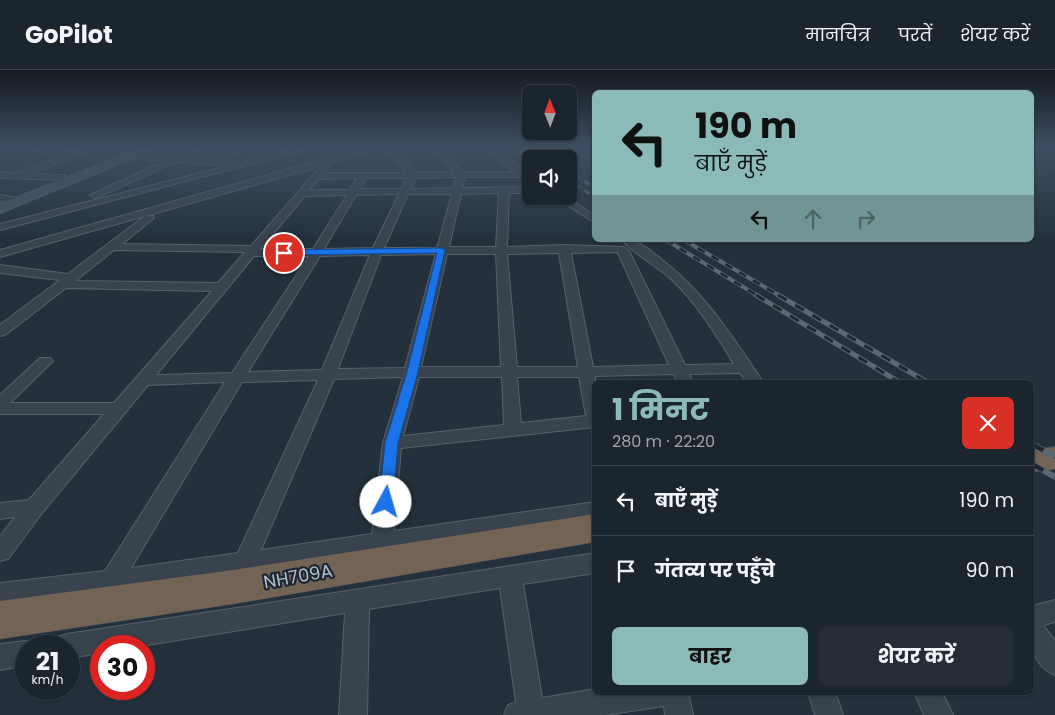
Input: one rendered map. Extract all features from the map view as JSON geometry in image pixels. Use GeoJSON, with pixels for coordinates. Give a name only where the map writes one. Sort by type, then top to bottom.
{"type":"FeatureCollection","features":[{"type":"Feature","properties":{"kind":"highway"},"geometry":{"type":"LineString","coordinates":[[1034,461],[1055,458]]}},
{"type":"Feature","properties":{"kind":"highway","name":"NH709A"},"geometry":{"type":"LineString","coordinates":[[0,620],[232,588],[592,528]]}},
{"type":"Feature","properties":{"kind":"main road"},"geometry":{"type":"LineString","coordinates":[[0,209],[7,200],[60,179]]}},
{"type":"Feature","properties":{"kind":"main road"},"geometry":{"type":"LineString","coordinates":[[7,200],[63,179]]}},
{"type":"Feature","properties":{"kind":"street"},"geometry":{"type":"LineString","coordinates":[[64,210],[129,179]]}},
{"type":"Feature","properties":{"kind":"street"},"geometry":{"type":"LineString","coordinates":[[0,227],[188,179]]}},
{"type":"Feature","properties":{"kind":"street"},"geometry":{"type":"LineString","coordinates":[[0,254],[267,179]]}},
{"type":"Feature","properties":{"kind":"street"},"geometry":{"type":"LineString","coordinates":[[0,552],[35,507],[313,179]]}},
{"type":"Feature","properties":{"kind":"street"},"geometry":{"type":"LineString","coordinates":[[112,581],[236,378],[318,252],[361,179]]}},
{"type":"Feature","properties":{"kind":"street"},"geometry":{"type":"LineString","coordinates":[[246,562],[328,374],[377,251],[411,179]]}},
{"type":"Feature","properties":{"kind":"street"},"geometry":{"type":"LineString","coordinates":[[382,542],[392,443],[412,372],[460,179]]}},
{"type":"Feature","properties":{"kind":"street"},"geometry":{"type":"LineString","coordinates":[[301,193],[522,190]]}},
{"type":"Feature","properties":{"kind":"street"},"geometry":{"type":"LineString","coordinates":[[504,191],[501,250],[513,429]]}},
{"type":"Feature","properties":{"kind":"street"},"geometry":{"type":"LineString","coordinates":[[572,205],[592,218]]}},
{"type":"Feature","properties":{"kind":"street"},"geometry":{"type":"LineString","coordinates":[[0,332],[150,218]]}},
{"type":"Feature","properties":{"kind":"street"},"geometry":{"type":"LineString","coordinates":[[630,242],[643,250],[704,307],[753,380]]}},
{"type":"Feature","properties":{"kind":"street"},"geometry":{"type":"LineString","coordinates":[[111,247],[318,252],[614,248],[624,251],[682,376]]}},
{"type":"Feature","properties":{"kind":"street"},"geometry":{"type":"LineString","coordinates":[[564,248],[592,405]]}},
{"type":"Feature","properties":{"kind":"street"},"geometry":{"type":"LineString","coordinates":[[0,269],[66,281],[222,287]]}},
{"type":"Feature","properties":{"kind":"street"},"geometry":{"type":"LineString","coordinates":[[0,404],[45,361]]}},
{"type":"Feature","properties":{"kind":"street"},"geometry":{"type":"LineString","coordinates":[[143,380],[412,372],[586,372],[682,376],[744,368]]}},
{"type":"Feature","properties":{"kind":"street"},"geometry":{"type":"LineString","coordinates":[[0,409],[119,408]]}},
{"type":"Feature","properties":{"kind":"street"},"geometry":{"type":"LineString","coordinates":[[392,443],[592,421]]}},
{"type":"Feature","properties":{"kind":"street"},"geometry":{"type":"LineString","coordinates":[[0,511],[35,507]]}},
{"type":"Feature","properties":{"kind":"street"},"geometry":{"type":"LineString","coordinates":[[0,594],[112,581],[592,510]]}},
{"type":"Feature","properties":{"kind":"street"},"geometry":{"type":"LineString","coordinates":[[80,644],[592,563]]}},
{"type":"Feature","properties":{"kind":"street"},"geometry":{"type":"LineString","coordinates":[[510,576],[526,714],[647,695]]}},
{"type":"Feature","properties":{"kind":"street"},"geometry":{"type":"LineString","coordinates":[[353,715],[357,600]]}},
{"type":"Feature","properties":{"kind":"street"},"geometry":{"type":"LineString","coordinates":[[1034,616],[1055,611]]}},
{"type":"Feature","properties":{"kind":"street"},"geometry":{"type":"LineString","coordinates":[[1034,634],[1055,662]]}},
{"type":"Feature","properties":{"kind":"street"},"geometry":{"type":"LineString","coordinates":[[0,657],[15,655]]}},
{"type":"Feature","properties":{"kind":"street"},"geometry":{"type":"LineString","coordinates":[[676,695],[679,715]]}},
{"type":"Feature","properties":{"kind":"street"},"geometry":{"type":"LineString","coordinates":[[822,695],[829,715]]}},
{"type":"Feature","properties":{"kind":"street"},"geometry":{"type":"LineString","coordinates":[[929,695],[939,715]]}},
{"type":"Feature","properties":{"kind":"railway"},"geometry":{"type":"LineString","coordinates":[[581,179],[592,186]]}},
{"type":"Feature","properties":{"kind":"railway"},"geometry":{"type":"LineString","coordinates":[[577,186],[592,195]]}},
{"type":"Feature","properties":{"kind":"railway"},"geometry":{"type":"LineString","coordinates":[[669,242],[758,296]]}},
{"type":"Feature","properties":{"kind":"railway"},"geometry":{"type":"LineString","coordinates":[[687,242],[780,296]]}},
{"type":"Feature","properties":{"kind":"railway"},"geometry":{"type":"LineString","coordinates":[[756,295],[896,380]]}},
{"type":"Feature","properties":{"kind":"railway"},"geometry":{"type":"LineString","coordinates":[[778,295],[924,380]]}},
{"type":"Feature","properties":{"kind":"railway"},"geometry":{"type":"LineString","coordinates":[[1034,445],[1055,457]]}},
{"type":"Feature","properties":{"kind":"railway"},"geometry":{"type":"LineString","coordinates":[[1034,465],[1055,477]]}},
{"type":"Feature","properties":{"kind":"route"},"geometry":{"type":"LineString","coordinates":[[284,253],[441,250],[412,372],[392,443],[386,502]]}}]}
